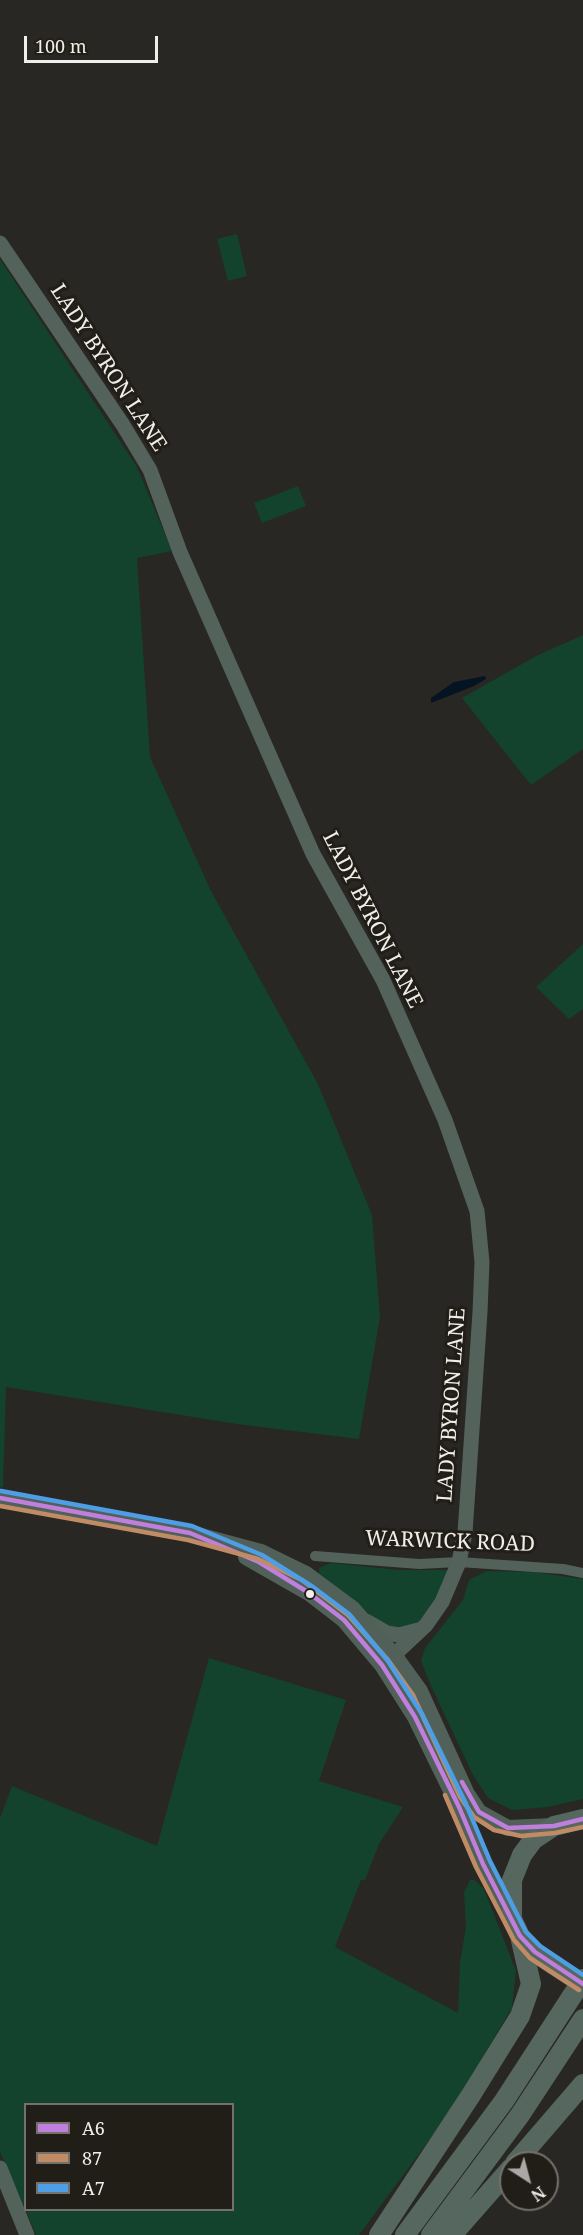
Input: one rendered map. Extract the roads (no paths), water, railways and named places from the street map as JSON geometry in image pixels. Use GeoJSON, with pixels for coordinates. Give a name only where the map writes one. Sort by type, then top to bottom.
{"type":"FeatureCollection","features":[{"type":"Feature","properties":{"kind":"highway"},"geometry":{"type":"LineString","coordinates":[[379,2235],[520,2016],[531,1984],[516,1928],[512,1880],[522,1855],[533,1840],[572,1820]]}},
{"type":"Feature","properties":{"kind":"highway"},"geometry":{"type":"LineString","coordinates":[[405,2235],[504,2101],[583,1981],[535,1952],[516,1928]]}},
{"type":"Feature","properties":{"kind":"highway"},"geometry":{"type":"LineString","coordinates":[[431,2235],[520,2115],[583,2019]]}},
{"type":"Feature","properties":{"kind":"highway"},"geometry":{"type":"LineString","coordinates":[[525,2151],[583,2084]]}},
{"type":"Feature","properties":{"kind":"highway"},"geometry":{"type":"LineString","coordinates":[[452,2235],[499,2182]]}},
{"type":"Feature","properties":{"kind":"main road"},"geometry":{"type":"LineString","coordinates":[[0,1498],[190,1533],[261,1552],[289,1565],[334,1594],[363,1619],[394,1655],[429,1708],[467,1794],[479,1812],[508,1827],[572,1820]]}},
{"type":"Feature","properties":{"kind":"main road"},"geometry":{"type":"LineString","coordinates":[[190,1533],[259,1562],[309,1593],[344,1620],[382,1665],[432,1752],[483,1864],[516,1928]]}},
{"type":"Feature","properties":{"kind":"main road"},"geometry":{"type":"LineString","coordinates":[[394,1655],[394,1668],[423,1720],[432,1752]]}},
{"type":"Feature","properties":{"kind":"street","name":"LADY BYRON LANE"},"geometry":{"type":"LineString","coordinates":[[0,243],[123,425],[150,470],[180,552],[313,854],[383,980],[465,1173],[477,1211],[482,1262],[465,1533],[459,1562],[442,1602],[421,1629],[394,1655]]}},
{"type":"Feature","properties":{"kind":"street","name":"WARWICK ROAD"},"geometry":{"type":"LineString","coordinates":[[315,1556],[419,1564],[459,1562],[563,1569],[583,1573]]}},
{"type":"Feature","properties":{"kind":"street"},"geometry":{"type":"LineString","coordinates":[[363,1619],[387,1633],[399,1635],[421,1629]]}},
{"type":"Feature","properties":{"kind":"street"},"geometry":{"type":"LineString","coordinates":[[408,1676],[410,1648],[421,1629]]}},
{"type":"Feature","properties":{"kind":"street"},"geometry":{"type":"LineString","coordinates":[[0,2168],[27,2235]]}},
{"type":"Feature","properties":{"kind":"water"},"geometry":{"type":"Polygon","coordinates":[[[485,676],[486,679],[474,686],[431,703],[431,698],[454,682],[485,676]]]}}]}
